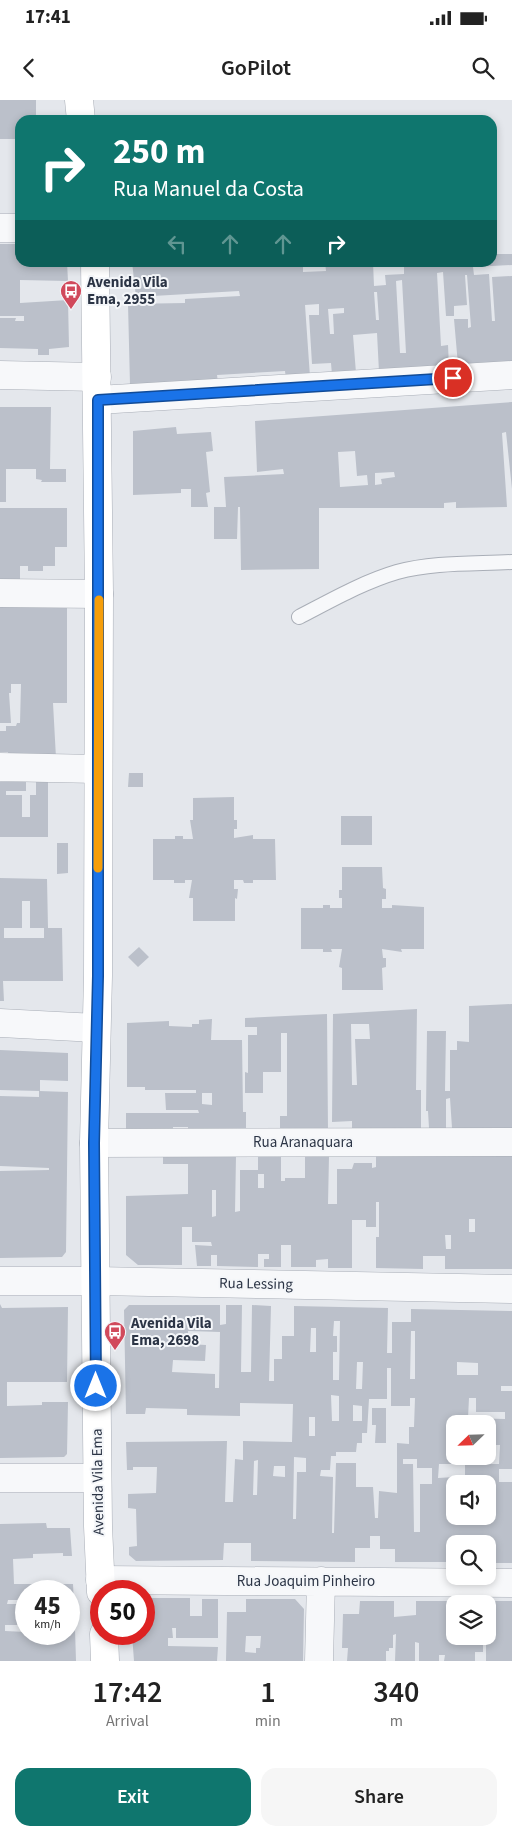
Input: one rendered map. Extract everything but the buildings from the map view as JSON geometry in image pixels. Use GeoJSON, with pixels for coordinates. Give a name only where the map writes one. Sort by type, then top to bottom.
{"type":"FeatureCollection","features":[{"type":"Feature","properties":{"kind":"main road"},"geometry":{"type":"LineString","coordinates":[[79,100],[80,115]]}},
{"type":"Feature","properties":{"kind":"main road","name":"Avenida Vila Ema"},"geometry":{"type":"LineString","coordinates":[[95,267],[99,594],[94,1143],[97,1478],[101,1580]]}},
{"type":"Feature","properties":{"kind":"main road"},"geometry":{"type":"LineString","coordinates":[[105,1645],[106,1661]]}},
{"type":"Feature","properties":{"kind":"street"},"geometry":{"type":"LineString","coordinates":[[0,228],[15,228]]}},
{"type":"Feature","properties":{"kind":"street"},"geometry":{"type":"LineString","coordinates":[[0,375],[98,389],[512,375]]}},
{"type":"Feature","properties":{"kind":"street"},"geometry":{"type":"LineString","coordinates":[[0,593],[99,594]]}},
{"type":"Feature","properties":{"kind":"street"},"geometry":{"type":"LineString","coordinates":[[0,767],[97,769]]}},
{"type":"Feature","properties":{"kind":"street"},"geometry":{"type":"LineString","coordinates":[[0,1023],[96,1028]]}},
{"type":"Feature","properties":{"kind":"street","name":"Rua Aranaquara"},"geometry":{"type":"LineString","coordinates":[[94,1143],[512,1142]]}},
{"type":"Feature","properties":{"kind":"street","name":"Rua Lessing"},"geometry":{"type":"LineString","coordinates":[[0,1281],[95,1281],[512,1290]]}},
{"type":"Feature","properties":{"kind":"street"},"geometry":{"type":"LineString","coordinates":[[0,1478],[97,1478]]}},
{"type":"Feature","properties":{"kind":"street"},"geometry":{"type":"LineString","coordinates":[[319,1661],[321,1581]]}},
{"type":"Feature","properties":{"kind":"street","name":"Rua Joaquim Pinheiro"},"geometry":{"type":"LineString","coordinates":[[155,1585],[321,1581],[512,1583]]}},
{"type":"Feature","properties":{"kind":"lane"},"geometry":{"type":"LineString","coordinates":[[299,617],[372,581],[398,572],[430,566],[512,562]]}},
{"type":"Feature","properties":{"kind":"slow traffic"},"geometry":{"type":"LineString","coordinates":[[98,868],[99,600]]}},
{"type":"Feature","properties":{"kind":"place","name":"Avenida Vila Ema, 2955"},"geometry":{"type":"Point","coordinates":[71,310]}},
{"type":"Feature","properties":{"kind":"place","name":"Avenida Vila Ema, 2698"},"geometry":{"type":"Point","coordinates":[115,1351]}},
{"type":"Feature","properties":{"kind":"route"},"geometry":{"type":"LineString","coordinates":[[96,1386],[94,1143],[98,976],[98,400],[453,378]]}}]}
